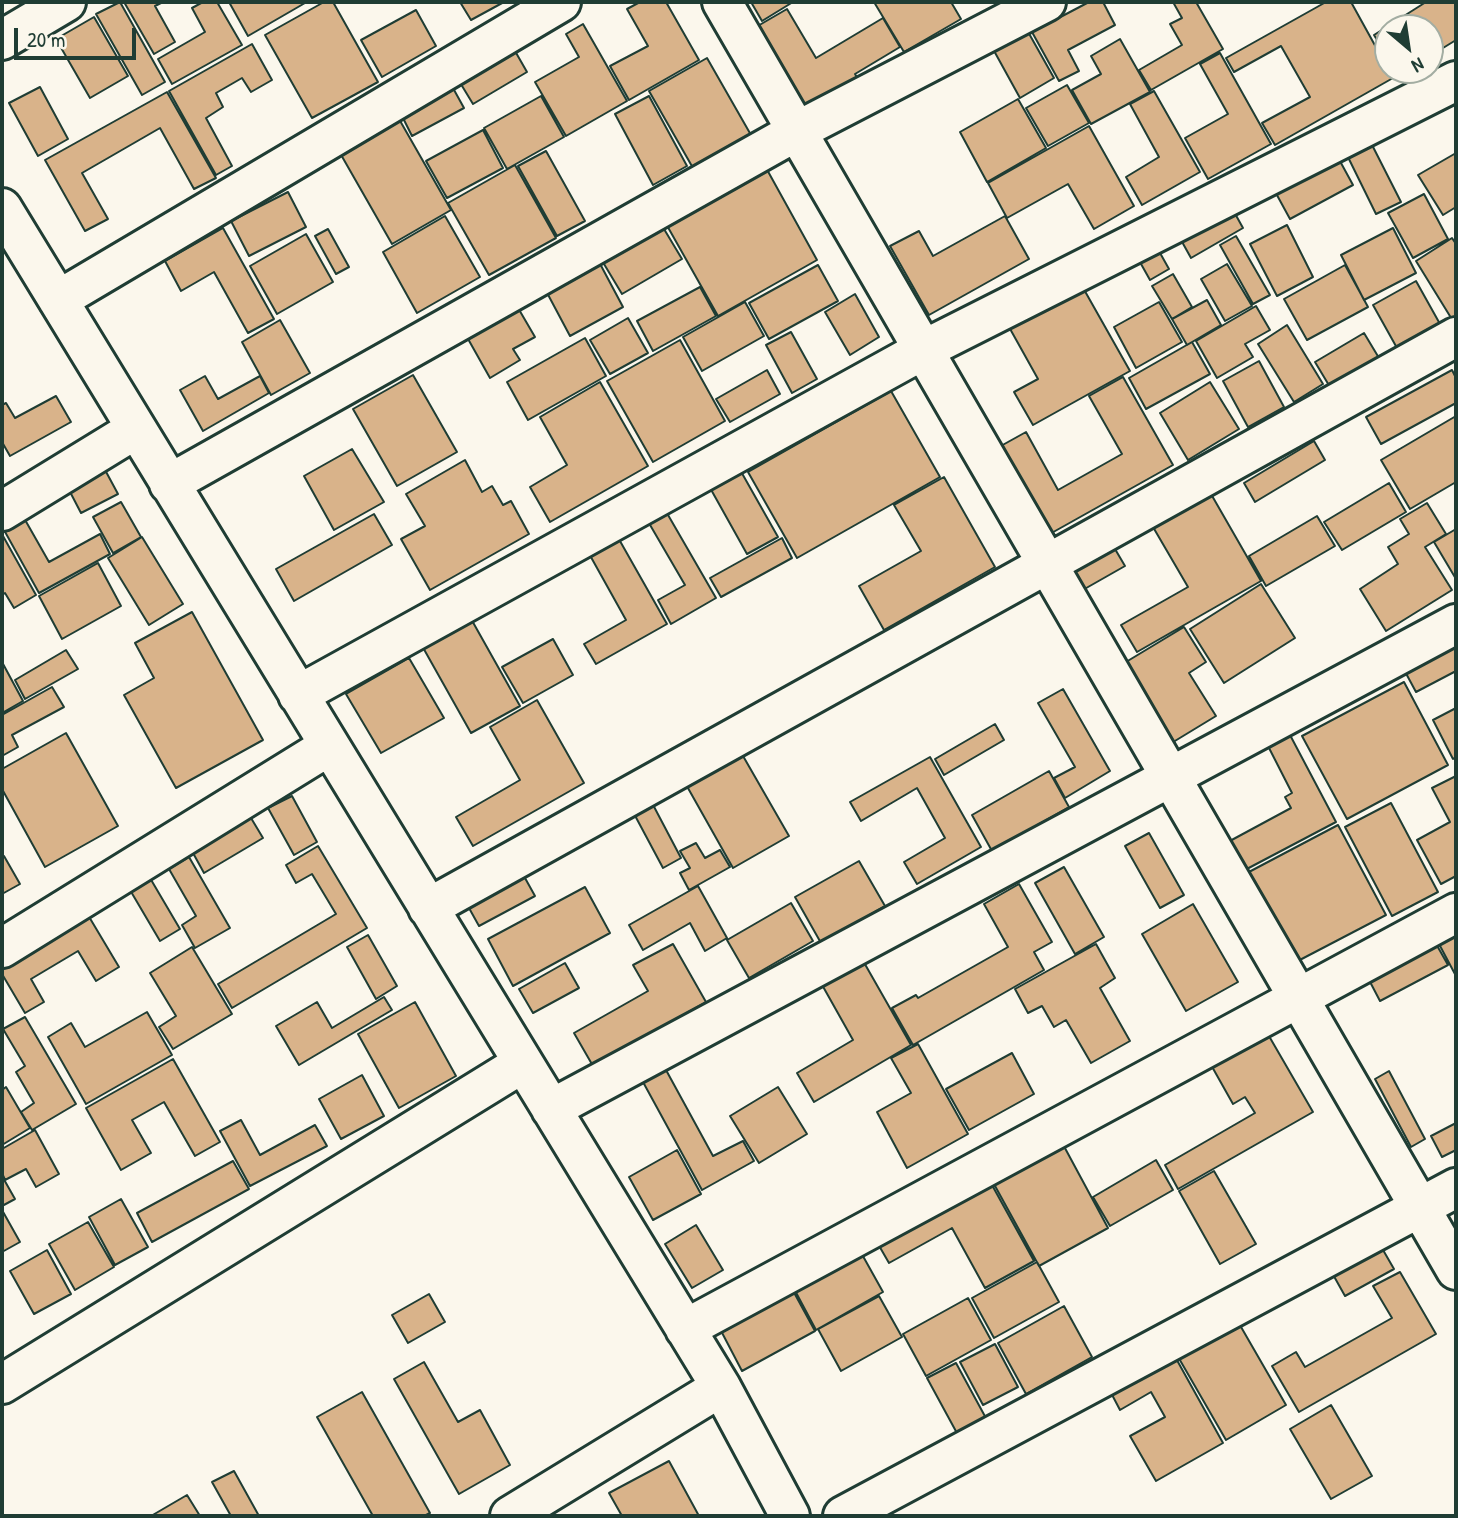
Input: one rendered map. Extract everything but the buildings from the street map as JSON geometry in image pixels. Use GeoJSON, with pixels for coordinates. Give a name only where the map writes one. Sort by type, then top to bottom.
{"type":"FeatureCollection","features":[{"type":"Feature","properties":{"kind":"street"},"geometry":{"type":"LineString","coordinates":[[2,40],[66,2]]}},
{"type":"Feature","properties":{"kind":"street"},"geometry":{"type":"LineString","coordinates":[[58,300],[561,2]]}},
{"type":"Feature","properties":{"kind":"street"},"geometry":{"type":"LineString","coordinates":[[722,2],[1456,1270]]}},
{"type":"Feature","properties":{"kind":"street"},"geometry":{"type":"LineString","coordinates":[[169,484],[797,131],[1046,2]]}},
{"type":"Feature","properties":{"kind":"street"},"geometry":{"type":"LineString","coordinates":[[299,695],[923,350],[1456,81]]}},
{"type":"Feature","properties":{"kind":"street"},"geometry":{"type":"LineString","coordinates":[[2,208],[721,1388],[790,1516]]}},
{"type":"Feature","properties":{"kind":"street"},"geometry":{"type":"LineString","coordinates":[[428,908],[1456,337]]}},
{"type":"Feature","properties":{"kind":"street"},"geometry":{"type":"LineString","coordinates":[[2,511],[136,429]]}},
{"type":"Feature","properties":{"kind":"street"},"geometry":{"type":"LineString","coordinates":[[551,1109],[1456,624]]}},
{"type":"Feature","properties":{"kind":"street"},"geometry":{"type":"LineString","coordinates":[[2,948],[329,746]]}},
{"type":"Feature","properties":{"kind":"street"},"geometry":{"type":"LineString","coordinates":[[685,1329],[1456,913]]}},
{"type":"Feature","properties":{"kind":"street"},"geometry":{"type":"LineString","coordinates":[[2,1384],[523,1063]]}},
{"type":"Feature","properties":{"kind":"street"},"geometry":{"type":"LineString","coordinates":[[843,1516],[1456,1188]]}},
{"type":"Feature","properties":{"kind":"street"},"geometry":{"type":"LineString","coordinates":[[510,1516],[721,1388]]}}]}
